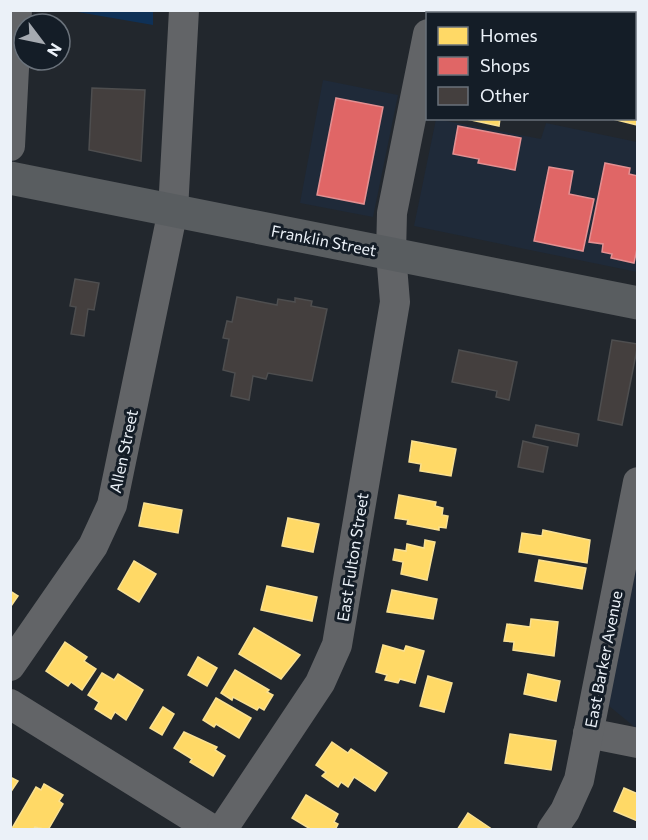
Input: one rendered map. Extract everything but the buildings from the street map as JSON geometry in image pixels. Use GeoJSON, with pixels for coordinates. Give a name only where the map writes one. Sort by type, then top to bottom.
{"type":"FeatureCollection","features":[{"type":"Feature","properties":{"kind":"main road","name":"Franklin Street"},"geometry":{"type":"LineString","coordinates":[[10,178],[638,303]]}},
{"type":"Feature","properties":{"kind":"street"},"geometry":{"type":"LineString","coordinates":[[10,146],[17,10]]}},
{"type":"Feature","properties":{"kind":"street","name":"Allen Street"},"geometry":{"type":"LineString","coordinates":[[10,666],[93,546],[112,505],[173,210],[184,10]]}},
{"type":"Feature","properties":{"kind":"street","name":"East Fulton Street"},"geometry":{"type":"LineString","coordinates":[[222,830],[320,683],[337,645],[395,302],[391,254],[392,213],[426,44]]}},
{"type":"Feature","properties":{"kind":"street","name":"East Barker Avenue"},"geometry":{"type":"LineString","coordinates":[[552,830],[565,811],[579,780],[638,482]]}},
{"type":"Feature","properties":{"kind":"street"},"geometry":{"type":"LineString","coordinates":[[10,704],[213,830]]}},
{"type":"Feature","properties":{"kind":"street"},"geometry":{"type":"LineString","coordinates":[[588,733],[638,743]]}},
{"type":"Feature","properties":{"kind":"shaded area"},"geometry":{"type":"Polygon","coordinates":[[[72,11],[153,11],[153,25],[72,11]]]}},
{"type":"Feature","properties":{"kind":"shaded area"},"geometry":{"type":"Polygon","coordinates":[[[323,80],[398,95],[373,217],[300,203],[323,80]]]}},
{"type":"Feature","properties":{"kind":"shaded area"},"geometry":{"type":"Polygon","coordinates":[[[436,120],[541,139],[546,123],[637,142],[637,272],[414,226],[436,120]]]}},
{"type":"Feature","properties":{"kind":"shaded area"},"geometry":{"type":"Polygon","coordinates":[[[637,563],[637,729],[608,705],[637,563]]]}}]}
